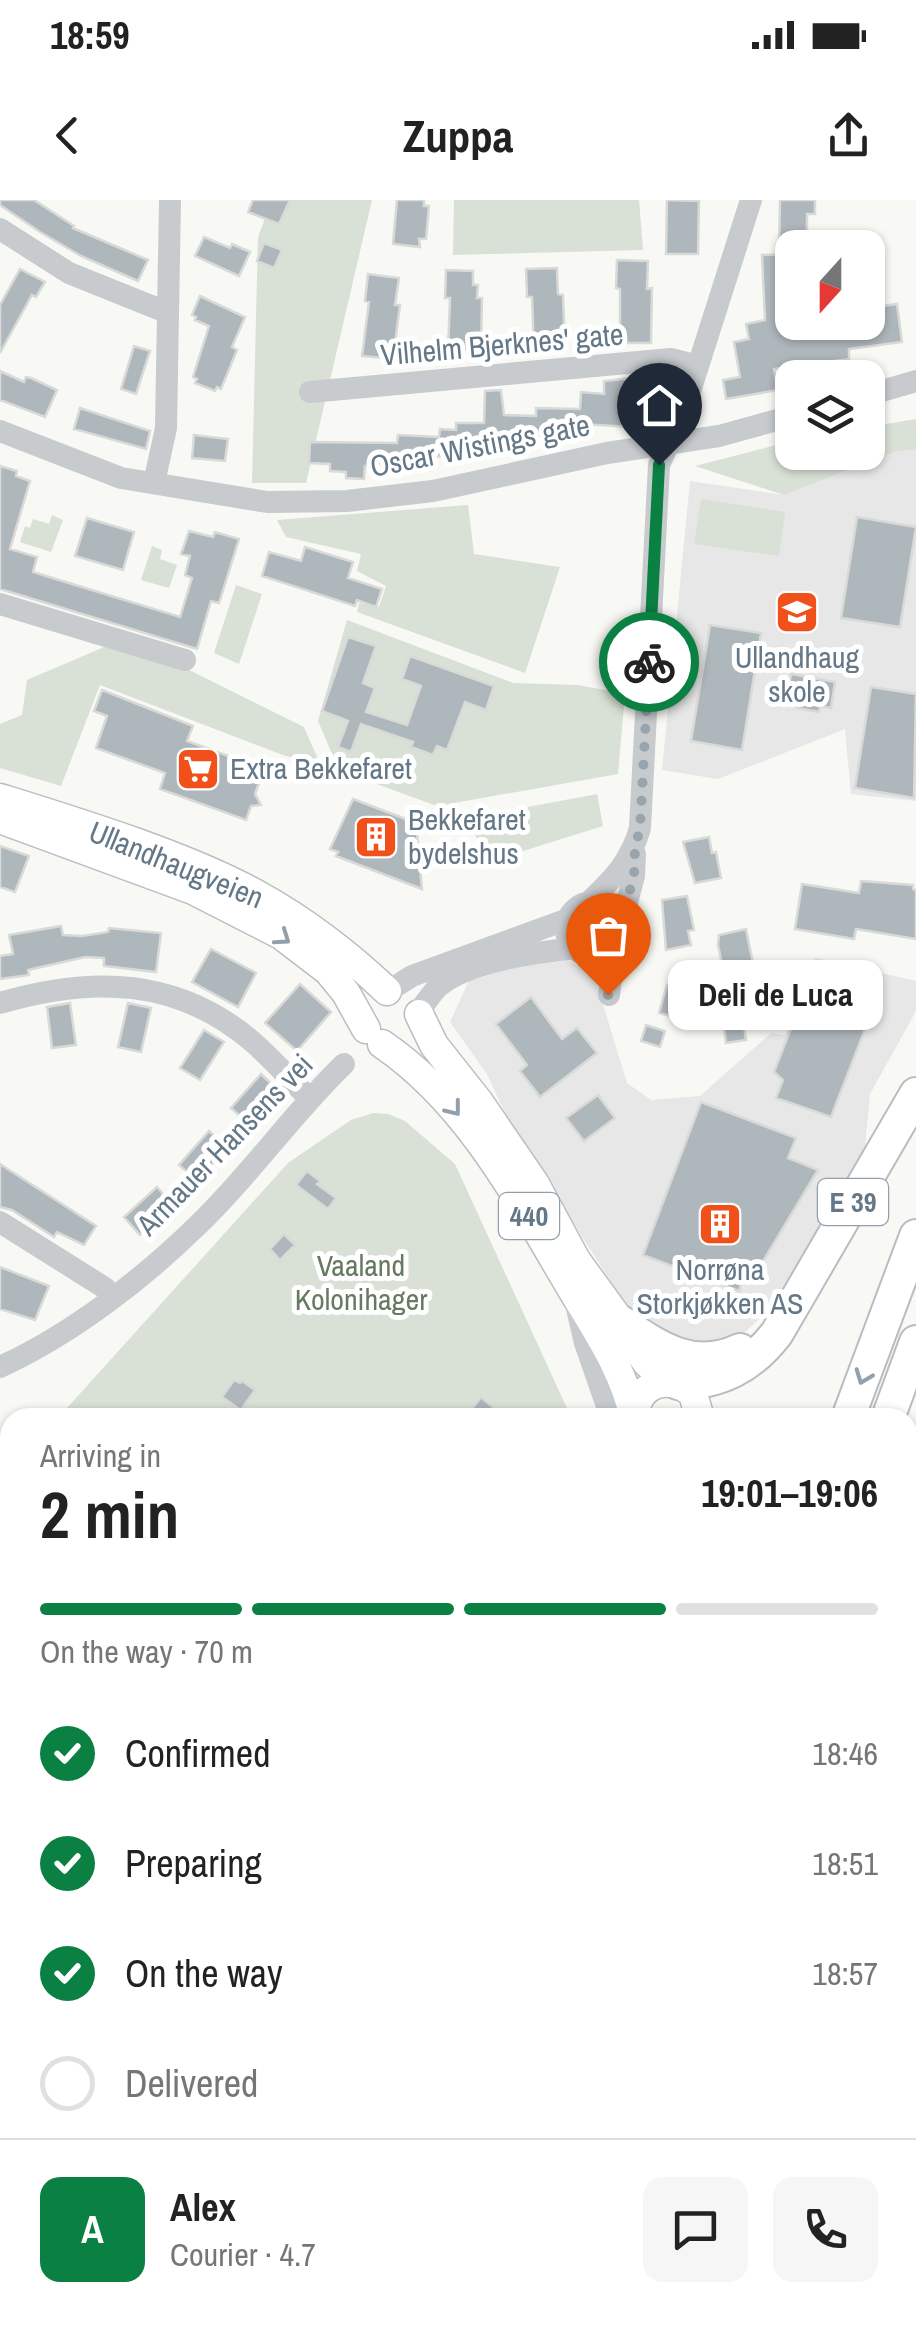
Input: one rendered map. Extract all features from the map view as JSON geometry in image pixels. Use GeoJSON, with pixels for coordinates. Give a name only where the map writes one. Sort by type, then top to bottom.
{"type":"FeatureCollection","features":[{"type":"Feature","properties":{"kind":"highway","name":"E 39"},"geometry":{"type":"LineString","coordinates":[[674,1382],[710,1380],[749,1363],[776,1333],[916,1094]]}},
{"type":"Feature","properties":{"kind":"highway","name":"E 39"},"geometry":{"type":"LineString","coordinates":[[852,1408],[916,1236]]}},
{"type":"Feature","properties":{"kind":"highway","name":"E 39"},"geometry":{"type":"LineString","coordinates":[[621,1322],[670,1354],[704,1360],[738,1351],[788,1308]]}},
{"type":"Feature","properties":{"kind":"highway"},"geometry":{"type":"LineString","coordinates":[[892,1408],[916,1342]]}},
{"type":"Feature","properties":{"kind":"main road","name":"Ullandhaugveien"},"geometry":{"type":"LineString","coordinates":[[0,798],[190,865],[257,894],[321,934],[388,990]]}},
{"type":"Feature","properties":{"kind":"main road","name":"Ullandhaugveien"},"geometry":{"type":"LineString","coordinates":[[0,819],[193,890],[281,934],[328,971],[374,1037],[414,1066],[451,1103],[512,1189],[620,1373],[631,1408]]}},
{"type":"Feature","properties":{"kind":"main road","name":"440"},"geometry":{"type":"LineString","coordinates":[[388,990],[405,994],[419,1013],[434,1045],[536,1184],[576,1260],[647,1363],[693,1394],[697,1408]]}},
{"type":"Feature","properties":{"kind":"main road"},"geometry":{"type":"LineString","coordinates":[[388,990],[379,993],[364,1013],[374,1037],[400,1044],[409,1039],[418,1024],[419,1013]]}},
{"type":"Feature","properties":{"kind":"main road","name":"440"},"geometry":{"type":"LineString","coordinates":[[636,1408],[644,1392],[661,1382],[674,1382]]}},
{"type":"Feature","properties":{"kind":"street"},"geometry":{"type":"LineString","coordinates":[[154,483],[166,428],[170,200]]}},
{"type":"Feature","properties":{"kind":"street"},"geometry":{"type":"LineString","coordinates":[[635,848],[620,874],[576,908],[568,919],[567,934],[608,995],[634,876],[642,812],[659,465],[685,406],[750,200]]}},
{"type":"Feature","properties":{"kind":"street"},"geometry":{"type":"LineString","coordinates":[[0,229],[69,273],[166,312]]}},
{"type":"Feature","properties":{"kind":"street","name":"Vilhelm Bjerknes' gate"},"geometry":{"type":"LineString","coordinates":[[310,392],[671,359],[698,366]]}},
{"type":"Feature","properties":{"kind":"street"},"geometry":{"type":"LineString","coordinates":[[885,390],[916,381]]}},
{"type":"Feature","properties":{"kind":"street","name":"Oscar Wistings gate"},"geometry":{"type":"LineString","coordinates":[[1,432],[122,478],[267,502],[347,501],[432,491],[607,452],[719,436],[775,421]]}},
{"type":"Feature","properties":{"kind":"street"},"geometry":{"type":"LineString","coordinates":[[0,604],[185,660]]}},
{"type":"Feature","properties":{"kind":"street"},"geometry":{"type":"LineString","coordinates":[[588,902],[611,908],[618,936]]}},
{"type":"Feature","properties":{"kind":"street"},"geometry":{"type":"LineString","coordinates":[[388,990],[412,976],[568,919]]}},
{"type":"Feature","properties":{"kind":"street"},"geometry":{"type":"LineString","coordinates":[[419,1013],[440,985],[478,968],[527,953],[579,951],[600,955],[618,936]]}},
{"type":"Feature","properties":{"kind":"street"},"geometry":{"type":"LineString","coordinates":[[0,1003],[83,985],[117,985],[171,995],[254,1042],[309,1098]]}},
{"type":"Feature","properties":{"kind":"street","name":"Armauer Hansens vei"},"geometry":{"type":"LineString","coordinates":[[0,1367],[65,1333],[200,1224],[309,1098],[344,1064]]}},
{"type":"Feature","properties":{"kind":"street"},"geometry":{"type":"LineString","coordinates":[[0,1222],[113,1296]]}},
{"type":"Feature","properties":{"kind":"street","name":"Ullandhaugveien"},"geometry":{"type":"LineString","coordinates":[[575,1296],[585,1343],[607,1408]]}},
{"type":"Feature","properties":{"kind":"shaded area","name":"Ullandhaug skole"},"geometry":{"type":"Polygon","coordinates":[[[916,450],[916,801],[851,794],[845,729],[718,779],[662,770],[690,481],[784,495],[848,470],[885,470],[885,456],[916,450]]]}},
{"type":"Feature","properties":{"kind":"shaded area"},"geometry":{"type":"Polygon","coordinates":[[[564,958],[594,975],[627,1083],[651,1100],[700,1096],[771,1033],[785,1035],[815,958],[916,981],[916,1011],[870,1094],[864,1157],[768,1311],[735,1341],[683,1345],[629,1310],[510,1124],[487,1074],[450,1022],[469,981],[534,959],[564,958]]]}},
{"type":"Feature","properties":{"kind":"green space"},"geometry":{"type":"Polygon","coordinates":[[[272,200],[372,200],[306,483],[252,483],[258,237],[272,200]]]}},
{"type":"Feature","properties":{"kind":"green space"},"geometry":{"type":"Polygon","coordinates":[[[454,200],[639,200],[643,250],[453,255],[454,200]]]}},
{"type":"Feature","properties":{"kind":"green space"},"geometry":{"type":"Polygon","coordinates":[[[916,419],[916,450],[885,456],[885,424],[916,419]]]}},
{"type":"Feature","properties":{"kind":"green space"},"geometry":{"type":"Polygon","coordinates":[[[775,445],[775,470],[848,470],[784,495],[695,466],[775,445]]]}},
{"type":"Feature","properties":{"kind":"green space"},"geometry":{"type":"Polygon","coordinates":[[[701,499],[785,512],[779,556],[694,544],[701,499]]]}},
{"type":"Feature","properties":{"kind":"green space"},"geometry":{"type":"Polygon","coordinates":[[[468,505],[474,554],[560,567],[525,673],[357,612],[359,603],[379,607],[386,586],[357,571],[361,554],[286,537],[277,520],[468,505]]]}},
{"type":"Feature","properties":{"kind":"green space"},"geometry":{"type":"Polygon","coordinates":[[[52,515],[63,520],[51,552],[20,542],[25,526],[30,528],[33,519],[49,524],[52,515]]]}},
{"type":"Feature","properties":{"kind":"green space"},"geometry":{"type":"Polygon","coordinates":[[[152,546],[162,550],[160,559],[177,565],[169,588],[141,580],[152,546]]]}},
{"type":"Feature","properties":{"kind":"green space"},"geometry":{"type":"Polygon","coordinates":[[[236,585],[262,594],[239,664],[214,653],[236,585]]]}},
{"type":"Feature","properties":{"kind":"green space"},"geometry":{"type":"Polygon","coordinates":[[[347,620],[513,683],[578,685],[625,694],[618,774],[437,806],[371,782],[333,756],[318,721],[347,620]]]}},
{"type":"Feature","properties":{"kind":"green space"},"geometry":{"type":"Polygon","coordinates":[[[109,645],[177,664],[304,727],[321,766],[100,685],[61,786],[0,768],[0,724],[22,715],[27,680],[109,645]]]}},
{"type":"Feature","properties":{"kind":"green space"},"geometry":{"type":"Polygon","coordinates":[[[597,794],[603,826],[485,863],[470,818],[597,794]]]}},
{"type":"Feature","properties":{"kind":"green space","name":"Vaaland Kolonihager"},"geometry":{"type":"Polygon","coordinates":[[[373,1113],[405,1121],[455,1164],[567,1408],[67,1408],[288,1163],[351,1120],[373,1113]]]}},
{"type":"Feature","properties":{"kind":"building"},"geometry":{"type":"Polygon","coordinates":[[[0,200],[34,200],[73,228],[148,260],[138,281],[81,256],[40,232],[0,205],[0,200]]]}},
{"type":"Feature","properties":{"kind":"building"},"geometry":{"type":"Polygon","coordinates":[[[253,200],[290,200],[279,224],[248,212],[253,200]]]}},
{"type":"Feature","properties":{"kind":"building"},"geometry":{"type":"Polygon","coordinates":[[[397,200],[424,200],[424,206],[429,206],[426,239],[419,239],[420,247],[393,244],[397,200]]]}},
{"type":"Feature","properties":{"kind":"building"},"geometry":{"type":"Polygon","coordinates":[[[667,200],[699,201],[698,254],[666,254],[667,200]]]}},
{"type":"Feature","properties":{"kind":"building"},"geometry":{"type":"Polygon","coordinates":[[[780,200],[815,200],[815,214],[807,214],[807,230],[779,230],[780,200]]]}},
{"type":"Feature","properties":{"kind":"building"},"geometry":{"type":"Polygon","coordinates":[[[204,237],[250,252],[239,276],[195,256],[204,237]]]}},
{"type":"Feature","properties":{"kind":"building"},"geometry":{"type":"Polygon","coordinates":[[[264,243],[282,250],[274,268],[257,261],[264,243]]]}},
{"type":"Feature","properties":{"kind":"building"},"geometry":{"type":"Polygon","coordinates":[[[762,255],[775,255],[775,340],[885,340],[885,306],[897,304],[902,342],[849,349],[849,359],[775,360],[775,391],[726,399],[723,380],[740,377],[734,342],[749,339],[746,324],[765,320],[762,255]]]}},
{"type":"Feature","properties":{"kind":"building"},"geometry":{"type":"Polygon","coordinates":[[[617,260],[648,261],[647,289],[652,288],[651,343],[620,343],[617,260]]]}},
{"type":"Feature","properties":{"kind":"building"},"geometry":{"type":"Polygon","coordinates":[[[557,268],[558,294],[563,295],[565,349],[534,351],[532,297],[527,297],[526,269],[557,268]]]}},
{"type":"Feature","properties":{"kind":"building"},"geometry":{"type":"Polygon","coordinates":[[[20,269],[45,282],[36,297],[32,295],[0,353],[0,305],[20,269]]]}},
{"type":"Feature","properties":{"kind":"building"},"geometry":{"type":"Polygon","coordinates":[[[446,270],[473,271],[477,298],[482,298],[481,352],[448,352],[450,298],[445,298],[446,270]]]}},
{"type":"Feature","properties":{"kind":"building"},"geometry":{"type":"Polygon","coordinates":[[[368,274],[399,278],[393,359],[362,356],[369,302],[365,301],[368,274]]]}},
{"type":"Feature","properties":{"kind":"building"},"geometry":{"type":"Polygon","coordinates":[[[200,296],[245,317],[232,347],[237,350],[221,389],[217,387],[215,391],[195,383],[197,379],[193,377],[209,326],[192,315],[200,296]]]}},
{"type":"Feature","properties":{"kind":"building"},"geometry":{"type":"Polygon","coordinates":[[[134,346],[150,351],[136,394],[121,389],[134,346]]]}},
{"type":"Feature","properties":{"kind":"building"},"geometry":{"type":"Polygon","coordinates":[[[0,371],[24,382],[26,377],[31,378],[57,390],[45,417],[0,400],[0,371]]]}},
{"type":"Feature","properties":{"kind":"building"},"geometry":{"type":"Polygon","coordinates":[[[632,378],[631,427],[581,424],[580,435],[570,437],[515,436],[510,437],[509,451],[447,449],[447,457],[431,456],[431,470],[413,469],[413,463],[382,462],[382,466],[365,466],[364,479],[346,478],[346,472],[330,471],[330,464],[309,463],[310,442],[397,443],[398,435],[439,437],[440,429],[456,430],[456,423],[484,423],[485,391],[501,390],[504,415],[536,416],[536,408],[580,409],[581,392],[604,394],[604,381],[632,378]]]}},
{"type":"Feature","properties":{"kind":"building"},"geometry":{"type":"Polygon","coordinates":[[[80,408],[150,431],[146,449],[74,429],[80,408]]]}},
{"type":"Feature","properties":{"kind":"building"},"geometry":{"type":"Polygon","coordinates":[[[194,435],[228,439],[225,461],[192,458],[194,435]]]}},
{"type":"Feature","properties":{"kind":"building"},"geometry":{"type":"Polygon","coordinates":[[[0,466],[17,471],[16,476],[30,481],[10,549],[37,557],[33,572],[180,617],[192,578],[185,575],[190,556],[181,554],[189,531],[213,537],[215,532],[239,539],[219,603],[211,601],[197,649],[0,589],[0,466]]]}},
{"type":"Feature","properties":{"kind":"building"},"geometry":{"type":"Polygon","coordinates":[[[857,517],[916,527],[900,627],[841,618],[857,517]]]}},
{"type":"Feature","properties":{"kind":"building"},"geometry":{"type":"Polygon","coordinates":[[[87,518],[134,532],[123,570],[75,556],[87,518]]]}},
{"type":"Feature","properties":{"kind":"building"},"geometry":{"type":"Polygon","coordinates":[[[305,547],[353,562],[348,578],[382,589],[376,607],[357,600],[355,606],[262,576],[269,552],[301,561],[305,547]]]}},
{"type":"Feature","properties":{"kind":"building"},"geometry":{"type":"Polygon","coordinates":[[[710,625],[761,633],[742,750],[691,741],[710,625]]]}},
{"type":"Feature","properties":{"kind":"building"},"geometry":{"type":"Polygon","coordinates":[[[348,637],[376,646],[363,683],[375,688],[366,712],[407,725],[421,686],[402,679],[410,656],[494,686],[486,710],[465,702],[447,750],[437,746],[433,755],[411,747],[413,742],[361,724],[351,752],[338,747],[348,721],[322,711],[348,637]]]}},
{"type":"Feature","properties":{"kind":"building"},"geometry":{"type":"Polygon","coordinates":[[[791,674],[835,682],[831,708],[820,706],[819,712],[797,708],[798,702],[787,700],[791,674]]]}},
{"type":"Feature","properties":{"kind":"building"},"geometry":{"type":"Polygon","coordinates":[[[871,687],[916,694],[914,798],[855,788],[871,687]]]}},
{"type":"Feature","properties":{"kind":"building"},"geometry":{"type":"Polygon","coordinates":[[[102,690],[193,726],[187,741],[264,769],[255,794],[261,805],[251,806],[246,820],[160,789],[165,773],[96,748],[107,716],[94,711],[102,690]]]}},
{"type":"Feature","properties":{"kind":"building","name":"Bekkefaret bydelshus"},"geometry":{"type":"Polygon","coordinates":[[[353,799],[416,823],[422,889],[336,856],[338,852],[330,849],[353,799]]]}},
{"type":"Feature","properties":{"kind":"building"},"geometry":{"type":"Polygon","coordinates":[[[709,837],[721,878],[695,883],[683,842],[709,837]]]}},
{"type":"Feature","properties":{"kind":"building"},"geometry":{"type":"Polygon","coordinates":[[[0,846],[29,856],[15,892],[0,887],[0,846]]]}},
{"type":"Feature","properties":{"kind":"building"},"geometry":{"type":"Polygon","coordinates":[[[861,881],[913,885],[916,939],[856,929],[854,939],[795,929],[802,884],[859,893],[861,881]]]}},
{"type":"Feature","properties":{"kind":"building"},"geometry":{"type":"Polygon","coordinates":[[[687,896],[694,930],[688,931],[691,945],[666,950],[662,900],[687,896]]]}},
{"type":"Feature","properties":{"kind":"building"},"geometry":{"type":"Polygon","coordinates":[[[61,926],[63,935],[82,936],[108,932],[109,928],[161,933],[156,972],[104,966],[104,958],[85,957],[28,970],[29,975],[0,979],[0,956],[13,954],[9,935],[61,926]]]}},
{"type":"Feature","properties":{"kind":"building"},"geometry":{"type":"Polygon","coordinates":[[[746,929],[754,968],[746,970],[751,992],[729,997],[719,935],[746,929]]]}},
{"type":"Feature","properties":{"kind":"building"},"geometry":{"type":"Polygon","coordinates":[[[211,949],[256,973],[238,1007],[192,982],[211,949]]]}},
{"type":"Feature","properties":{"kind":"building"},"geometry":{"type":"Polygon","coordinates":[[[809,982],[874,1006],[831,1117],[776,1098],[783,1080],[774,1072],[809,982]]]}},
{"type":"Feature","properties":{"kind":"building"},"geometry":{"type":"Polygon","coordinates":[[[300,984],[331,1012],[297,1051],[265,1023],[300,984]]]}},
{"type":"Feature","properties":{"kind":"building"},"geometry":{"type":"Polygon","coordinates":[[[667,985],[692,993],[684,1020],[659,1013],[667,985]]]}},
{"type":"Feature","properties":{"kind":"building"},"geometry":{"type":"Polygon","coordinates":[[[531,997],[562,1039],[577,1028],[597,1053],[540,1097],[520,1071],[527,1065],[496,1024],[531,997]]]}},
{"type":"Feature","properties":{"kind":"building"},"geometry":{"type":"Polygon","coordinates":[[[70,1003],[76,1045],[52,1048],[47,1007],[70,1003]]]}},
{"type":"Feature","properties":{"kind":"building"},"geometry":{"type":"Polygon","coordinates":[[[128,1003],[151,1008],[141,1052],[118,1047],[128,1003]]]}},
{"type":"Feature","properties":{"kind":"building"},"geometry":{"type":"Polygon","coordinates":[[[743,1019],[746,1040],[726,1043],[723,1021],[743,1019]]]}},
{"type":"Feature","properties":{"kind":"building"},"geometry":{"type":"Polygon","coordinates":[[[646,1025],[665,1031],[660,1047],[641,1041],[646,1025]]]}},
{"type":"Feature","properties":{"kind":"building"},"geometry":{"type":"Polygon","coordinates":[[[204,1030],[224,1042],[200,1080],[180,1068],[204,1030]]]}},
{"type":"Feature","properties":{"kind":"building"},"geometry":{"type":"Polygon","coordinates":[[[261,1074],[278,1090],[248,1123],[231,1108],[261,1074]]]}},
{"type":"Feature","properties":{"kind":"building"},"geometry":{"type":"Polygon","coordinates":[[[598,1095],[615,1118],[584,1141],[566,1118],[598,1095]]]}},
{"type":"Feature","properties":{"kind":"building","name":"Norrøna Storkjøkken AS"},"geometry":{"type":"Polygon","coordinates":[[[701,1102],[796,1138],[788,1158],[818,1170],[759,1268],[748,1264],[739,1291],[643,1255],[701,1102]]]}},
{"type":"Feature","properties":{"kind":"building"},"geometry":{"type":"Polygon","coordinates":[[[209,1131],[227,1147],[197,1181],[179,1165],[209,1131]]]}},
{"type":"Feature","properties":{"kind":"building"},"geometry":{"type":"Polygon","coordinates":[[[0,1164],[96,1226],[84,1245],[57,1232],[54,1237],[12,1210],[0,1207],[0,1164]]]}},
{"type":"Feature","properties":{"kind":"building"},"geometry":{"type":"Polygon","coordinates":[[[307,1171],[336,1198],[328,1209],[296,1185],[307,1171]]]}},
{"type":"Feature","properties":{"kind":"building"},"geometry":{"type":"Polygon","coordinates":[[[157,1187],[173,1205],[140,1235],[124,1217],[157,1187]]]}},
{"type":"Feature","properties":{"kind":"building"},"geometry":{"type":"Polygon","coordinates":[[[284,1234],[295,1245],[280,1260],[270,1249],[284,1234]]]}},
{"type":"Feature","properties":{"kind":"building"},"geometry":{"type":"Polygon","coordinates":[[[0,1267],[49,1286],[35,1320],[0,1309],[0,1267]]]}},
{"type":"Feature","properties":{"kind":"building"},"geometry":{"type":"Polygon","coordinates":[[[234,1380],[255,1390],[242,1408],[222,1397],[234,1380]]]}},
{"type":"Feature","properties":{"kind":"building"},"geometry":{"type":"Polygon","coordinates":[[[481,1397],[494,1408],[473,1408],[481,1397]]]}},
{"type":"Feature","properties":{"kind":"way so far"},"geometry":{"type":"LineString","coordinates":[[608,995],[615,944],[634,876],[640,828],[649,662]]}},
{"type":"Feature","properties":{"kind":"place","name":"Ullandhaug skole"},"geometry":{"type":"Point","coordinates":[797,612]}},
{"type":"Feature","properties":{"kind":"place","name":"Extra Bekkefaret"},"geometry":{"type":"Point","coordinates":[198,769]}},
{"type":"Feature","properties":{"kind":"place","name":"Bekkefaret bydelshus"},"geometry":{"type":"Point","coordinates":[376,837]}},
{"type":"Feature","properties":{"kind":"place","name":"Deli de Luca"},"geometry":{"type":"Point","coordinates":[608,995]}},
{"type":"Feature","properties":{"kind":"place","name":"Norrøna Storkjøkken AS"},"geometry":{"type":"Point","coordinates":[720,1224]}},
{"type":"Feature","properties":{"kind":"route"},"geometry":{"type":"LineString","coordinates":[[649,662],[659,465]]}}]}
